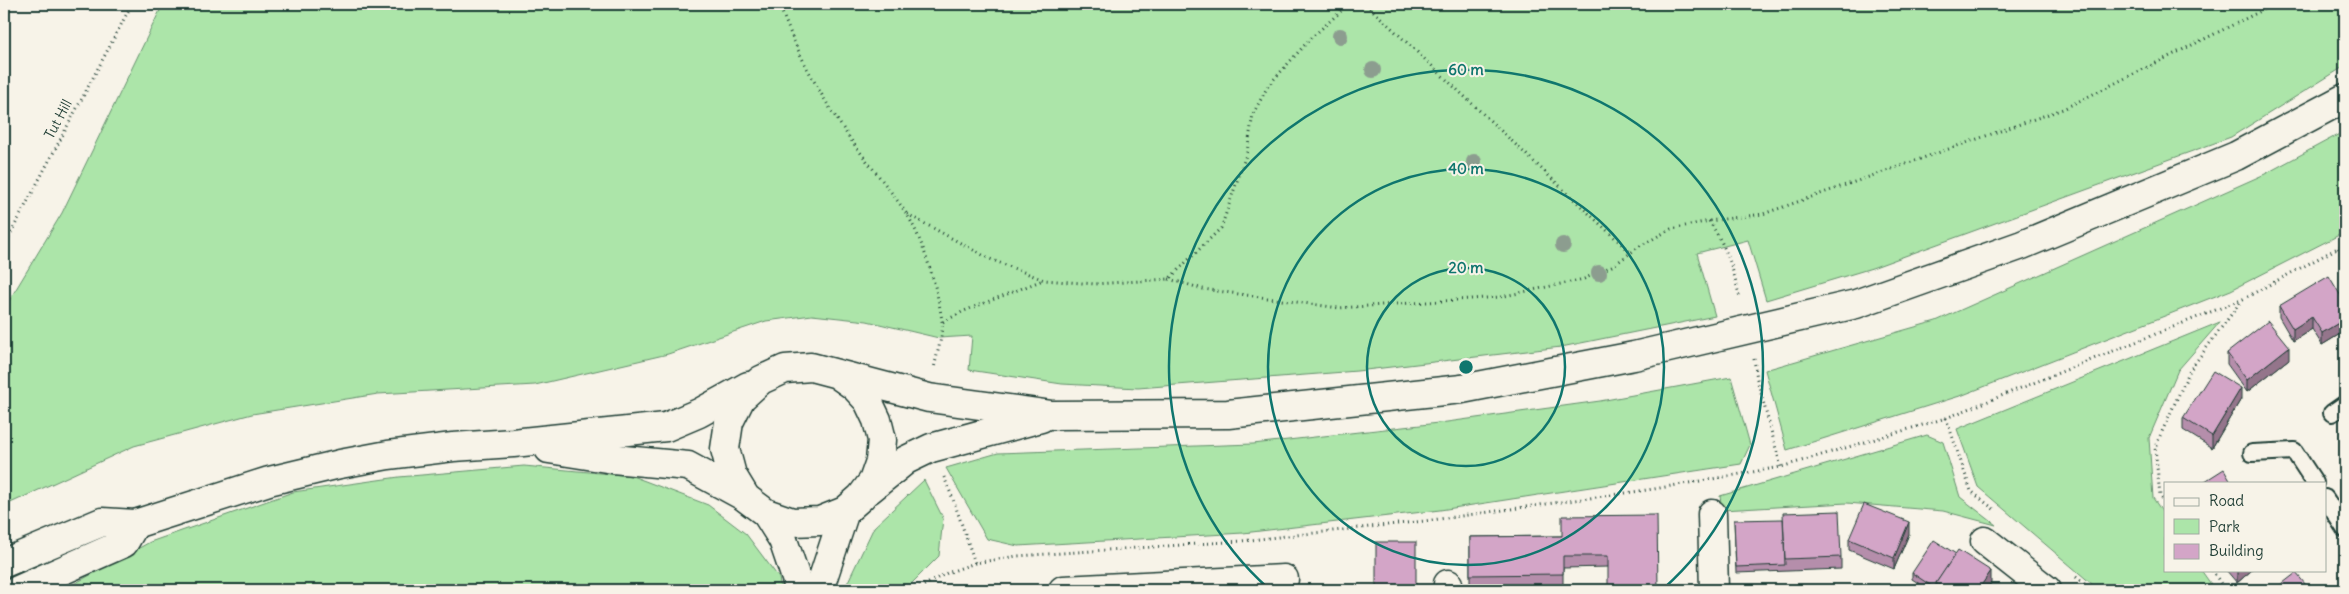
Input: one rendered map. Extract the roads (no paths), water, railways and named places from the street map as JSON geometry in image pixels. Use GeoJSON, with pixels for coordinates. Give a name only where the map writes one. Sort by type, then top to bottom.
{"type":"FeatureCollection","features":[{"type":"Feature","properties":{"kind":"main road"},"geometry":{"type":"LineString","coordinates":[[4,563],[102,522],[135,524],[269,481],[340,464],[388,455],[453,447],[512,443],[666,427],[699,413],[785,369],[811,367],[929,398],[1052,415],[1228,414],[1462,389],[1634,356],[1856,304],[2022,245],[2236,156],[2345,98]]}},
{"type":"Feature","properties":{"kind":"main road"},"geometry":{"type":"LineString","coordinates":[[819,590],[853,504],[873,480],[880,461],[882,440],[878,420],[868,401],[854,386],[837,374]]}},
{"type":"Feature","properties":{"kind":"main road"},"geometry":{"type":"LineString","coordinates":[[761,380],[741,398],[729,422],[725,449],[732,475],[783,540],[800,590]]}},
{"type":"Feature","properties":{"kind":"main road"},"geometry":{"type":"LineString","coordinates":[[512,443],[613,459],[688,466],[756,505],[792,522],[820,521],[853,504],[906,460],[931,448],[1052,415]]}},
{"type":"Feature","properties":{"kind":"main road"},"geometry":{"type":"LineString","coordinates":[[1712,514],[1714,590]]}},
{"type":"Feature","properties":{"kind":"main road"},"geometry":{"type":"LineString","coordinates":[[18,590],[124,543],[135,524]]}},
{"type":"Feature","properties":{"kind":"main road"},"geometry":{"type":"LineString","coordinates":[[1985,541],[2038,588]]}},
{"type":"Feature","properties":{"kind":"main road"},"geometry":{"type":"LineString","coordinates":[[1064,590],[1214,587],[1284,579]]}},
{"type":"Feature","properties":{"kind":"lane"},"geometry":{"type":"LineString","coordinates":[[2252,453],[2294,451],[2314,482]]}},
{"type":"Feature","properties":{"kind":"lane"},"geometry":{"type":"LineString","coordinates":[[2326,500],[2345,529]]}}]}
